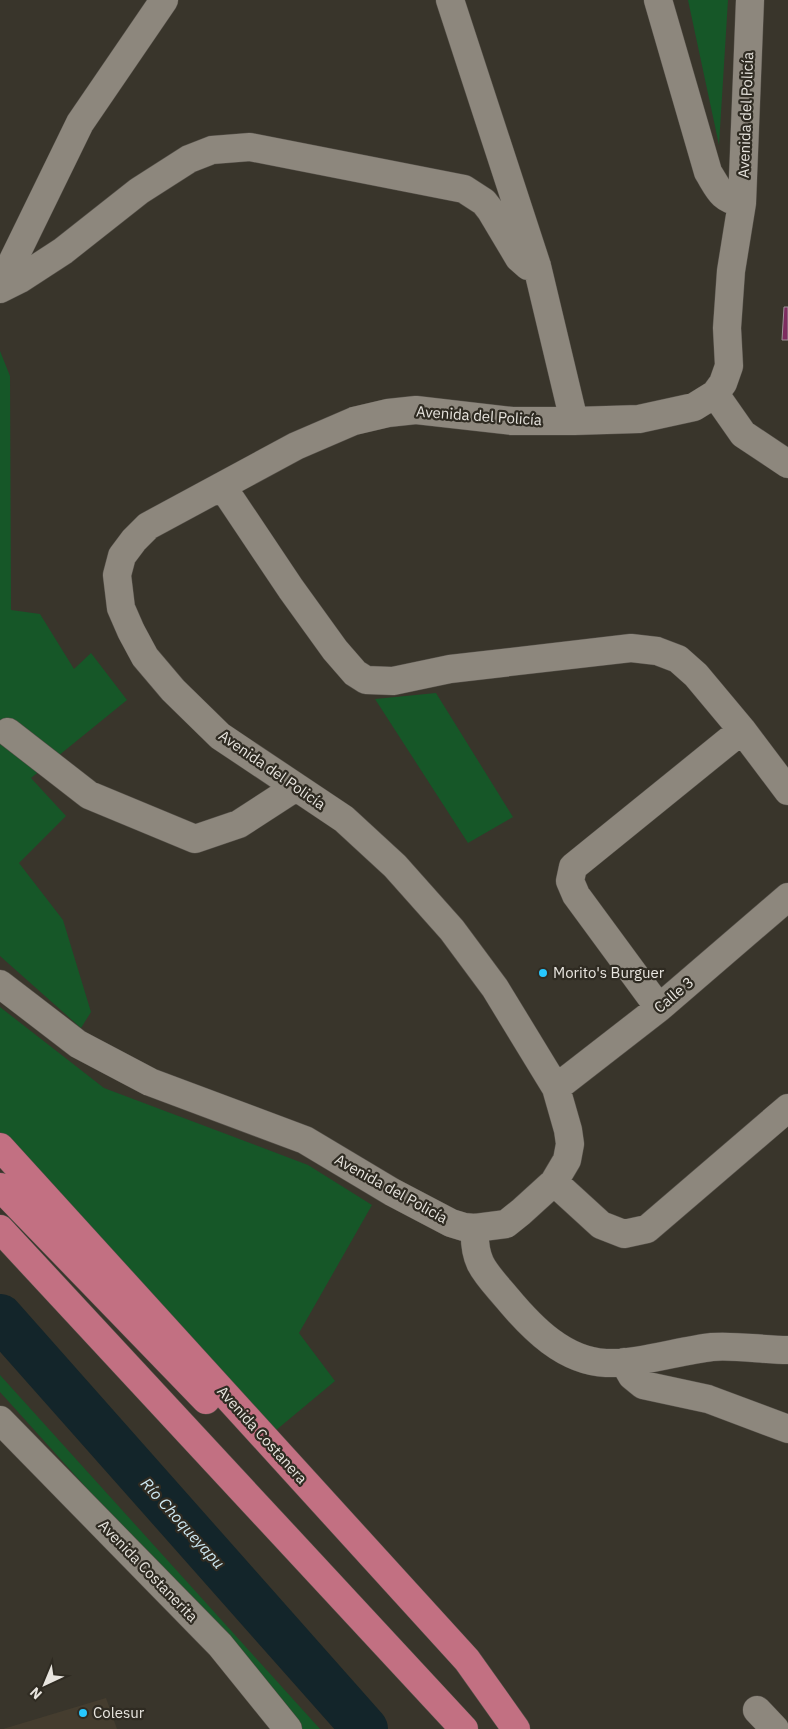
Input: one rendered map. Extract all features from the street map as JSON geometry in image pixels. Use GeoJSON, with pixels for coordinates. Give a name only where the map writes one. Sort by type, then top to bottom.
{"type":"FeatureCollection","features":[{"type":"Feature","properties":{"kind":"main road","name":"Avenida Costanera"},"geometry":{"type":"LineString","coordinates":[[0,1147],[467,1660],[516,1729]]}},
{"type":"Feature","properties":{"kind":"main road"},"geometry":{"type":"LineString","coordinates":[[0,1187],[215,1410],[504,1729]]}},
{"type":"Feature","properties":{"kind":"main road"},"geometry":{"type":"LineString","coordinates":[[0,1220],[48,1280]]}},
{"type":"Feature","properties":{"kind":"main road"},"geometry":{"type":"LineString","coordinates":[[0,1229],[464,1729]]}},
{"type":"Feature","properties":{"kind":"street"},"geometry":{"type":"LineString","coordinates":[[0,288],[80,123],[164,0]]}},
{"type":"Feature","properties":{"kind":"street"},"geometry":{"type":"LineString","coordinates":[[450,0],[537,266],[574,421]]}},
{"type":"Feature","properties":{"kind":"street"},"geometry":{"type":"LineString","coordinates":[[658,0],[708,172],[720,192],[730,201],[742,203]]}},
{"type":"Feature","properties":{"kind":"street","name":"Avenida del Policía"},"geometry":{"type":"LineString","coordinates":[[0,984],[78,1044],[150,1082],[304,1140],[392,1192],[451,1223],[475,1228],[506,1224],[554,1182],[567,1160],[570,1144],[556,1088],[495,988],[452,930],[395,866],[344,820],[220,736],[173,690],[145,657],[131,632],[121,608],[117,575],[122,556],[148,526],[296,446],[354,422],[388,413],[416,410],[512,421],[639,418],[694,407],[715,394],[723,383],[729,366],[727,328],[731,271],[742,203],[750,0]]}},
{"type":"Feature","properties":{"kind":"street"},"geometry":{"type":"LineString","coordinates":[[0,288],[20,279],[63,251],[139,191],[189,159],[212,150],[250,147],[464,189],[484,202],[519,258],[528,266],[537,266]]}},
{"type":"Feature","properties":{"kind":"street"},"geometry":{"type":"LineString","coordinates":[[715,394],[743,434],[788,464]]}},
{"type":"Feature","properties":{"kind":"street"},"geometry":{"type":"LineString","coordinates":[[222,486],[291,589],[335,650],[354,673],[366,680],[393,681],[450,669],[631,648],[657,651],[678,659],[696,675],[742,730],[788,791]]}},
{"type":"Feature","properties":{"kind":"street"},"geometry":{"type":"LineString","coordinates":[[659,1008],[576,895],[570,881],[573,867],[742,730]]}},
{"type":"Feature","properties":{"kind":"street"},"geometry":{"type":"LineString","coordinates":[[8,732],[89,795],[195,839],[239,824],[296,787]]}},
{"type":"Feature","properties":{"kind":"street","name":"Calle 3"},"geometry":{"type":"LineString","coordinates":[[556,1088],[659,1008],[788,897]]}},
{"type":"Feature","properties":{"kind":"street"},"geometry":{"type":"LineString","coordinates":[[554,1182],[601,1225],[624,1234],[647,1229],[788,1108]]}},
{"type":"Feature","properties":{"kind":"street"},"geometry":{"type":"LineString","coordinates":[[475,1228],[474,1244],[478,1261],[516,1309],[542,1335],[562,1350],[583,1359],[605,1363],[624,1362],[714,1347],[788,1350]]}},
{"type":"Feature","properties":{"kind":"street"},"geometry":{"type":"LineString","coordinates":[[624,1362],[632,1376],[643,1384],[708,1399],[788,1429]]}},
{"type":"Feature","properties":{"kind":"street","name":"Avenida Costanerita"},"geometry":{"type":"LineString","coordinates":[[0,1420],[220,1645],[288,1729]]}},
{"type":"Feature","properties":{"kind":"shaded area","name":"Colesur"},"geometry":{"type":"Polygon","coordinates":[[[106,1698],[117,1729],[3,1729],[106,1698]]]}},
{"type":"Feature","properties":{"kind":"green space"},"geometry":{"type":"Polygon","coordinates":[[[688,0],[728,0],[719,145],[688,0]]]}},
{"type":"Feature","properties":{"kind":"green space"},"geometry":{"type":"Polygon","coordinates":[[[0,351],[10,376],[11,610],[40,614],[74,669],[91,653],[127,700],[31,778],[66,816],[19,863],[63,920],[91,1012],[81,1028],[0,956],[0,351]]]}},
{"type":"Feature","properties":{"kind":"green space"},"geometry":{"type":"Polygon","coordinates":[[[436,693],[513,817],[468,843],[375,699],[436,693]]]}},
{"type":"Feature","properties":{"kind":"green space"},"geometry":{"type":"Polygon","coordinates":[[[0,1007],[104,1088],[308,1165],[372,1205],[299,1333],[335,1381],[269,1436],[0,1132],[0,1007]]]}},
{"type":"Feature","properties":{"kind":"green space"},"geometry":{"type":"Polygon","coordinates":[[[0,1375],[320,1729],[297,1729],[219,1635],[0,1392],[0,1375]]]}},
{"type":"Feature","properties":{"kind":"building"},"geometry":{"type":"Polygon","coordinates":[[[784,307],[788,307],[788,340],[782,340],[784,307]]]}},
{"type":"Feature","properties":{"kind":"waterway","name":"Río Choqueyapu"},"geometry":{"type":"LineString","coordinates":[[0,1317],[365,1729]]}},
{"type":"Feature","properties":{"kind":"place","name":"Morito's Burguer"},"geometry":{"type":"Point","coordinates":[543,973]}},
{"type":"Feature","properties":{"kind":"place","name":"Colesur"},"geometry":{"type":"Point","coordinates":[83,1713]}}]}
